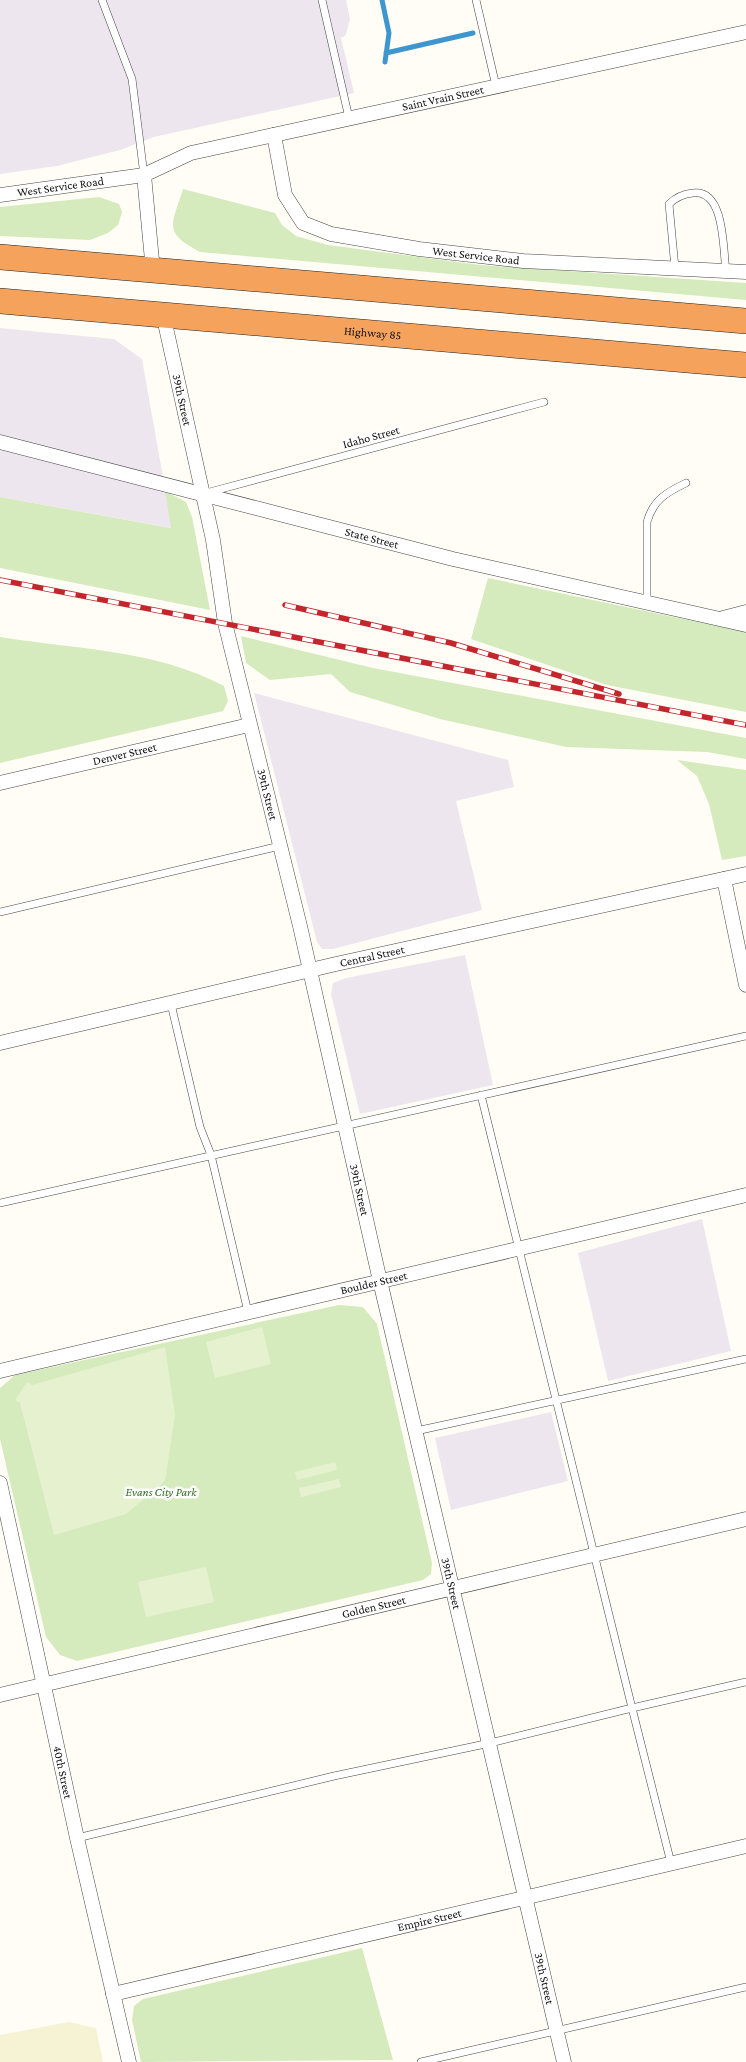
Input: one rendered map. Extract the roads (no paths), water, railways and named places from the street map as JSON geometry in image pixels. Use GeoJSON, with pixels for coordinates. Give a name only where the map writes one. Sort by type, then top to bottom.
{"type":"FeatureCollection","features":[{"type":"Feature","properties":{"kind":"highway"},"geometry":{"type":"LineString","coordinates":[[0,258],[746,321]]}},
{"type":"Feature","properties":{"kind":"highway","name":"Highway 85"},"geometry":{"type":"LineString","coordinates":[[0,301],[746,365]]}},
{"type":"Feature","properties":{"kind":"street","name":"Saint Vrain Street"},"geometry":{"type":"LineString","coordinates":[[144,175],[191,153],[746,32]]}},
{"type":"Feature","properties":{"kind":"street","name":"West Service Road"},"geometry":{"type":"LineString","coordinates":[[274,135],[285,195],[303,223],[331,234],[419,249],[523,261],[746,272]]}},
{"type":"Feature","properties":{"kind":"street","name":"West Service Road"},"geometry":{"type":"LineString","coordinates":[[0,195],[144,175]]}},
{"type":"Feature","properties":{"kind":"street"},"geometry":{"type":"LineString","coordinates":[[144,175],[153,271]]}},
{"type":"Feature","properties":{"kind":"street","name":"39th Street"},"geometry":{"type":"LineString","coordinates":[[163,314],[213,540],[225,623],[280,846],[380,1281],[527,1896],[564,2062]]}},
{"type":"Feature","properties":{"kind":"street","name":"State Street"},"geometry":{"type":"LineString","coordinates":[[0,442],[143,480],[203,493],[443,557],[746,625]]}},
{"type":"Feature","properties":{"kind":"street"},"geometry":{"type":"LineString","coordinates":[[718,620],[746,612]]}},
{"type":"Feature","properties":{"kind":"street","name":"Denver Street"},"geometry":{"type":"LineString","coordinates":[[0,783],[249,725]]}},
{"type":"Feature","properties":{"kind":"street","name":"Central Street"},"geometry":{"type":"LineString","coordinates":[[0,1043],[308,971],[746,874]]}},
{"type":"Feature","properties":{"kind":"street"},"geometry":{"type":"LineString","coordinates":[[724,879],[746,985]]}},
{"type":"Feature","properties":{"kind":"street","name":"Boulder Street"},"geometry":{"type":"LineString","coordinates":[[0,1371],[746,1195]]}},
{"type":"Feature","properties":{"kind":"street","name":"40th Street"},"geometry":{"type":"LineString","coordinates":[[0,1483],[5,1528],[44,1684],[112,1994],[129,2062]]}},
{"type":"Feature","properties":{"kind":"street","name":"Golden Street"},"geometry":{"type":"LineString","coordinates":[[0,1695],[746,1519]]}},
{"type":"Feature","properties":{"kind":"street","name":"Empire Street"},"geometry":{"type":"LineString","coordinates":[[112,1994],[746,1846]]}},
{"type":"Feature","properties":{"kind":"lane"},"geometry":{"type":"LineString","coordinates":[[102,0],[132,79],[144,175]]}},
{"type":"Feature","properties":{"kind":"lane"},"geometry":{"type":"LineString","coordinates":[[322,0],[349,118]]}},
{"type":"Feature","properties":{"kind":"lane"},"geometry":{"type":"LineString","coordinates":[[476,0],[496,86]]}},
{"type":"Feature","properties":{"kind":"lane"},"geometry":{"type":"LineString","coordinates":[[675,268],[669,204],[676,197],[702,192],[710,196],[718,209],[726,272]]}},
{"type":"Feature","properties":{"kind":"lane","name":"Idaho Street"},"geometry":{"type":"LineString","coordinates":[[203,493],[544,402]]}},
{"type":"Feature","properties":{"kind":"lane"},"geometry":{"type":"LineString","coordinates":[[647,604],[647,522],[650,510],[658,499],[686,483]]}},
{"type":"Feature","properties":{"kind":"lane"},"geometry":{"type":"LineString","coordinates":[[0,912],[280,846]]}},
{"type":"Feature","properties":{"kind":"lane"},"geometry":{"type":"LineString","coordinates":[[171,1004],[200,1127],[211,1155],[248,1312]]}},
{"type":"Feature","properties":{"kind":"lane"},"geometry":{"type":"LineString","coordinates":[[0,1203],[746,1036]]}},
{"type":"Feature","properties":{"kind":"lane"},"geometry":{"type":"LineString","coordinates":[[481,1095],[517,1249],[671,1863]]}},
{"type":"Feature","properties":{"kind":"lane"},"geometry":{"type":"LineString","coordinates":[[416,1431],[746,1360]]}},
{"type":"Feature","properties":{"kind":"lane"},"geometry":{"type":"LineString","coordinates":[[77,1838],[334,1776],[490,1743],[746,1682]]}},
{"type":"Feature","properties":{"kind":"lane"},"geometry":{"type":"LineString","coordinates":[[421,2062],[746,1987]]}},
{"type":"Feature","properties":{"kind":"waterway"},"geometry":{"type":"LineString","coordinates":[[382,0],[389,33],[385,62]]}},
{"type":"Feature","properties":{"kind":"waterway"},"geometry":{"type":"LineString","coordinates":[[386,53],[473,33]]}},
{"type":"Feature","properties":{"kind":"railway"},"geometry":{"type":"LineString","coordinates":[[0,580],[746,725]]}},
{"type":"Feature","properties":{"kind":"railway"},"geometry":{"type":"LineString","coordinates":[[285,605],[451,643],[619,694]]}},
{"type":"Feature","properties":{"kind":"park label","name":"Evans City Park"},"geometry":{"type":"Point","coordinates":[161,1492]}}]}
